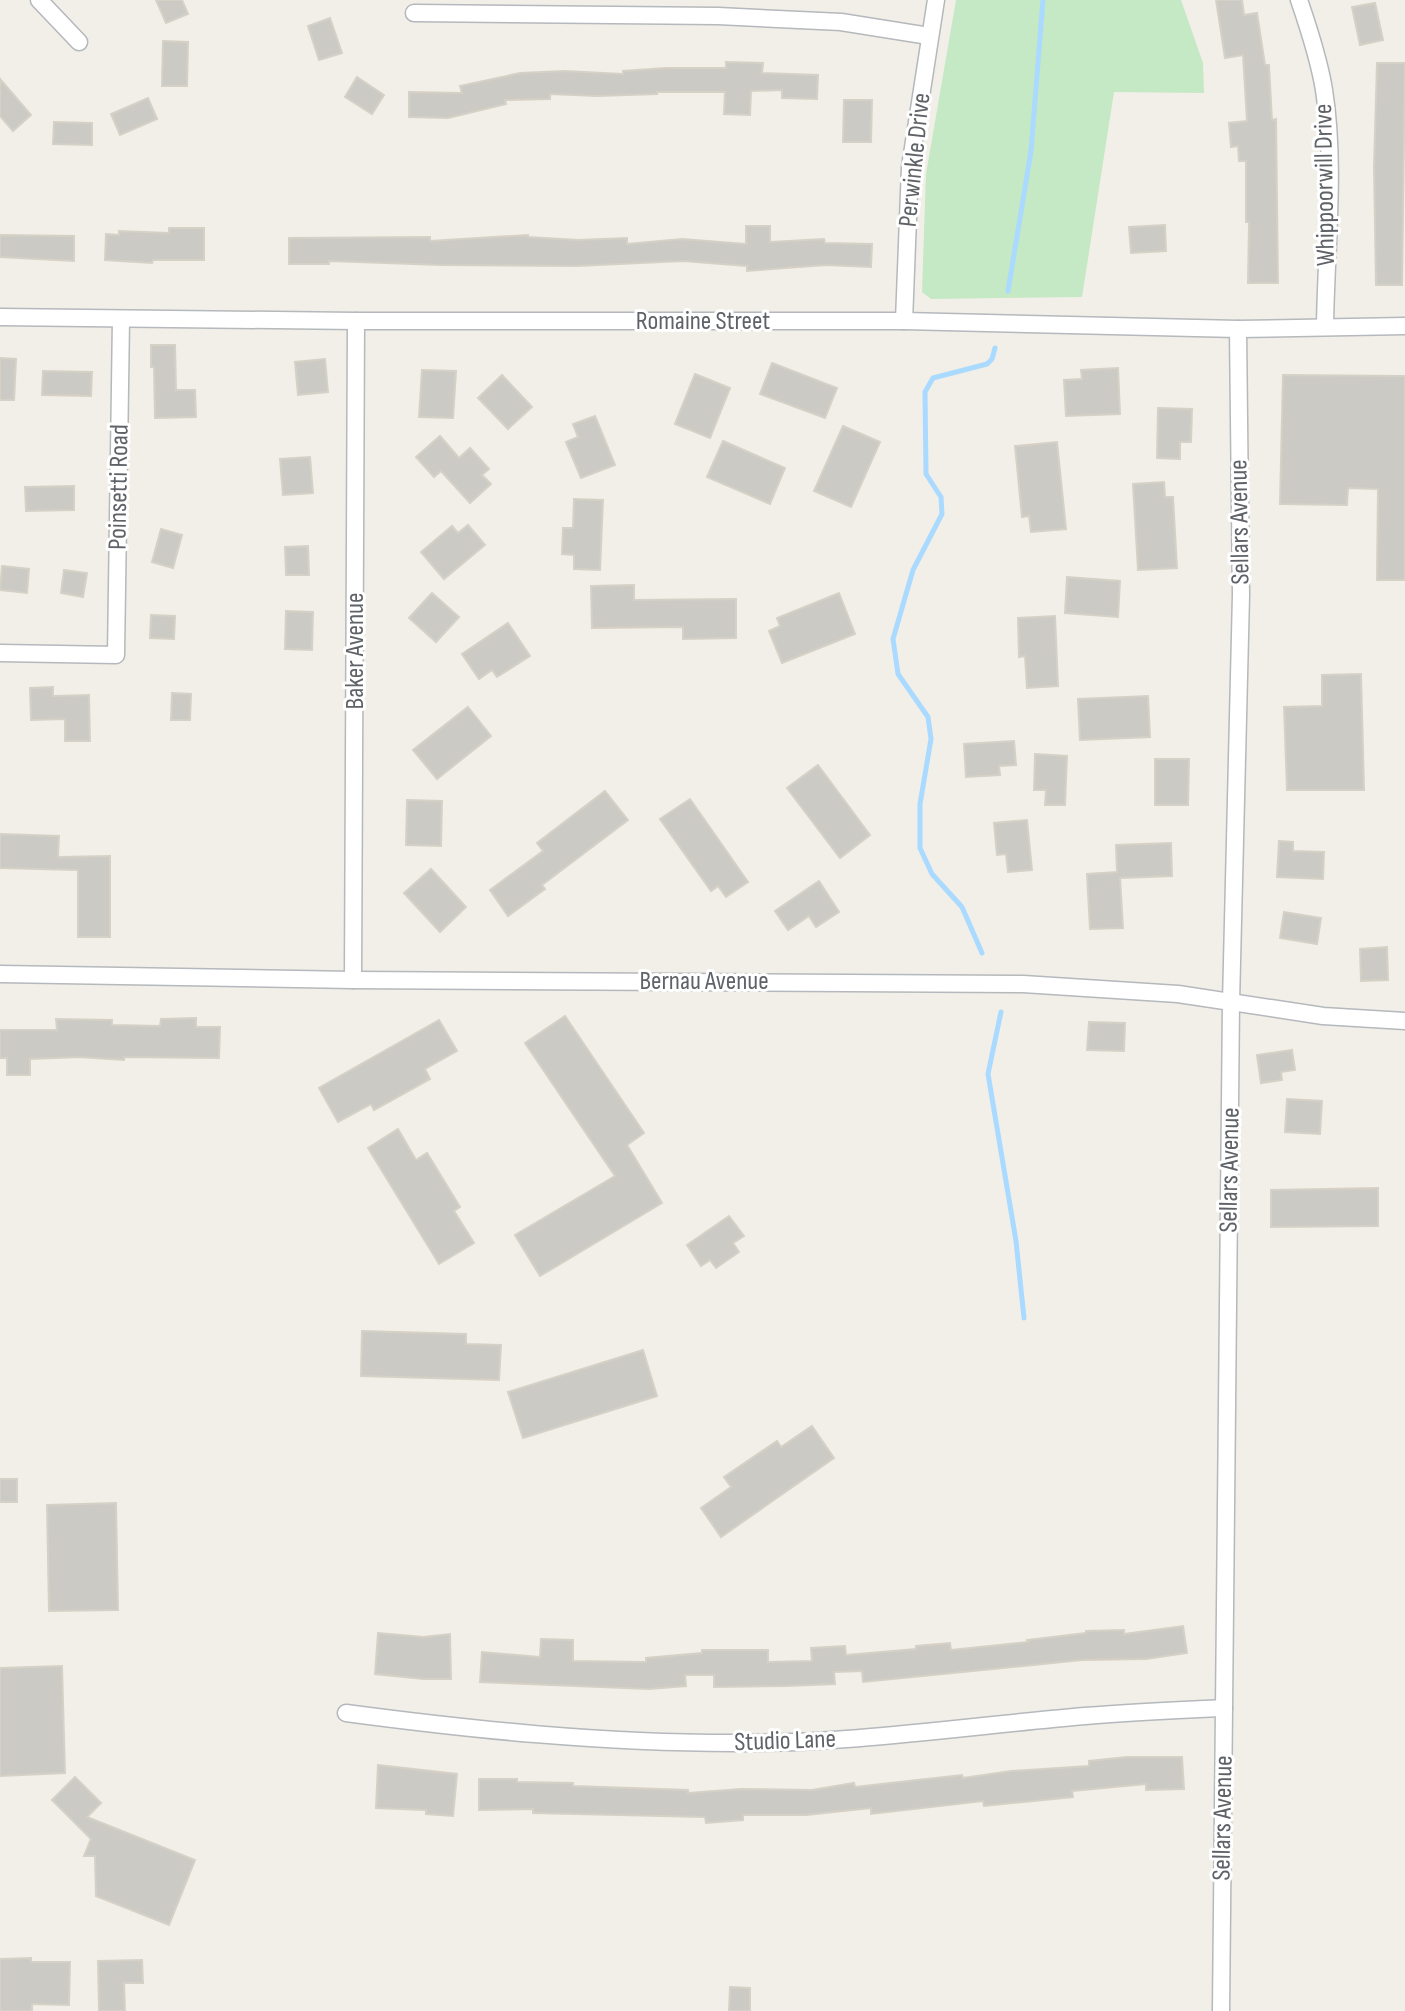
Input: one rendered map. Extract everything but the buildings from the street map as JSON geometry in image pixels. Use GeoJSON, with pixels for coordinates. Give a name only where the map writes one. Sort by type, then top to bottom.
{"type":"FeatureCollection","features":[{"type":"Feature","properties":{"kind":"street"},"geometry":{"type":"LineString","coordinates":[[39,0],[79,42]]}},
{"type":"Feature","properties":{"kind":"street","name":"Perwinkle Drive"},"geometry":{"type":"LineString","coordinates":[[904,321],[910,167],[936,0]]}},
{"type":"Feature","properties":{"kind":"street","name":"Whippoorwill Drive"},"geometry":{"type":"LineString","coordinates":[[1299,0],[1313,38],[1324,91],[1329,146],[1325,326]]}},
{"type":"Feature","properties":{"kind":"street"},"geometry":{"type":"LineString","coordinates":[[414,13],[733,16],[841,22],[929,36]]}},
{"type":"Feature","properties":{"kind":"street","name":"Romaine Street"},"geometry":{"type":"LineString","coordinates":[[0,317],[356,321],[904,321],[1238,329],[1405,326]]}},
{"type":"Feature","properties":{"kind":"street","name":"Poinsetti Road"},"geometry":{"type":"LineString","coordinates":[[0,653],[116,655],[121,319]]}},
{"type":"Feature","properties":{"kind":"street","name":"Baker Avenue"},"geometry":{"type":"LineString","coordinates":[[353,980],[356,321]]}},
{"type":"Feature","properties":{"kind":"street","name":"Sellars Avenue"},"geometry":{"type":"LineString","coordinates":[[1221,2011],[1231,1003],[1241,595],[1238,329]]}},
{"type":"Feature","properties":{"kind":"street","name":"Bernau Avenue"},"geometry":{"type":"LineString","coordinates":[[0,974],[353,980],[1023,984],[1163,993],[1323,1016],[1405,1021]]}},
{"type":"Feature","properties":{"kind":"street","name":"Studio Lane"},"geometry":{"type":"LineString","coordinates":[[346,1713],[487,1731],[621,1741],[735,1743],[860,1739],[1086,1716],[1224,1708]]}},
{"type":"Feature","properties":{"kind":"green space"},"geometry":{"type":"Polygon","coordinates":[[[956,0],[1181,0],[1203,63],[1204,93],[1114,92],[1082,297],[931,299],[922,292],[926,174],[956,0]]]}},
{"type":"Feature","properties":{"kind":"waterway"},"geometry":{"type":"LineString","coordinates":[[1008,291],[1031,151],[1043,0]]}},
{"type":"Feature","properties":{"kind":"waterway"},"geometry":{"type":"LineString","coordinates":[[982,953],[962,907],[932,874],[920,848],[920,804],[931,739],[928,717],[898,674],[893,639],[913,570],[942,514],[941,497],[926,474],[925,392],[933,378],[987,364],[995,348]]}},
{"type":"Feature","properties":{"kind":"waterway"},"geometry":{"type":"LineString","coordinates":[[1001,1012],[988,1074],[1016,1241],[1024,1318]]}}]}
